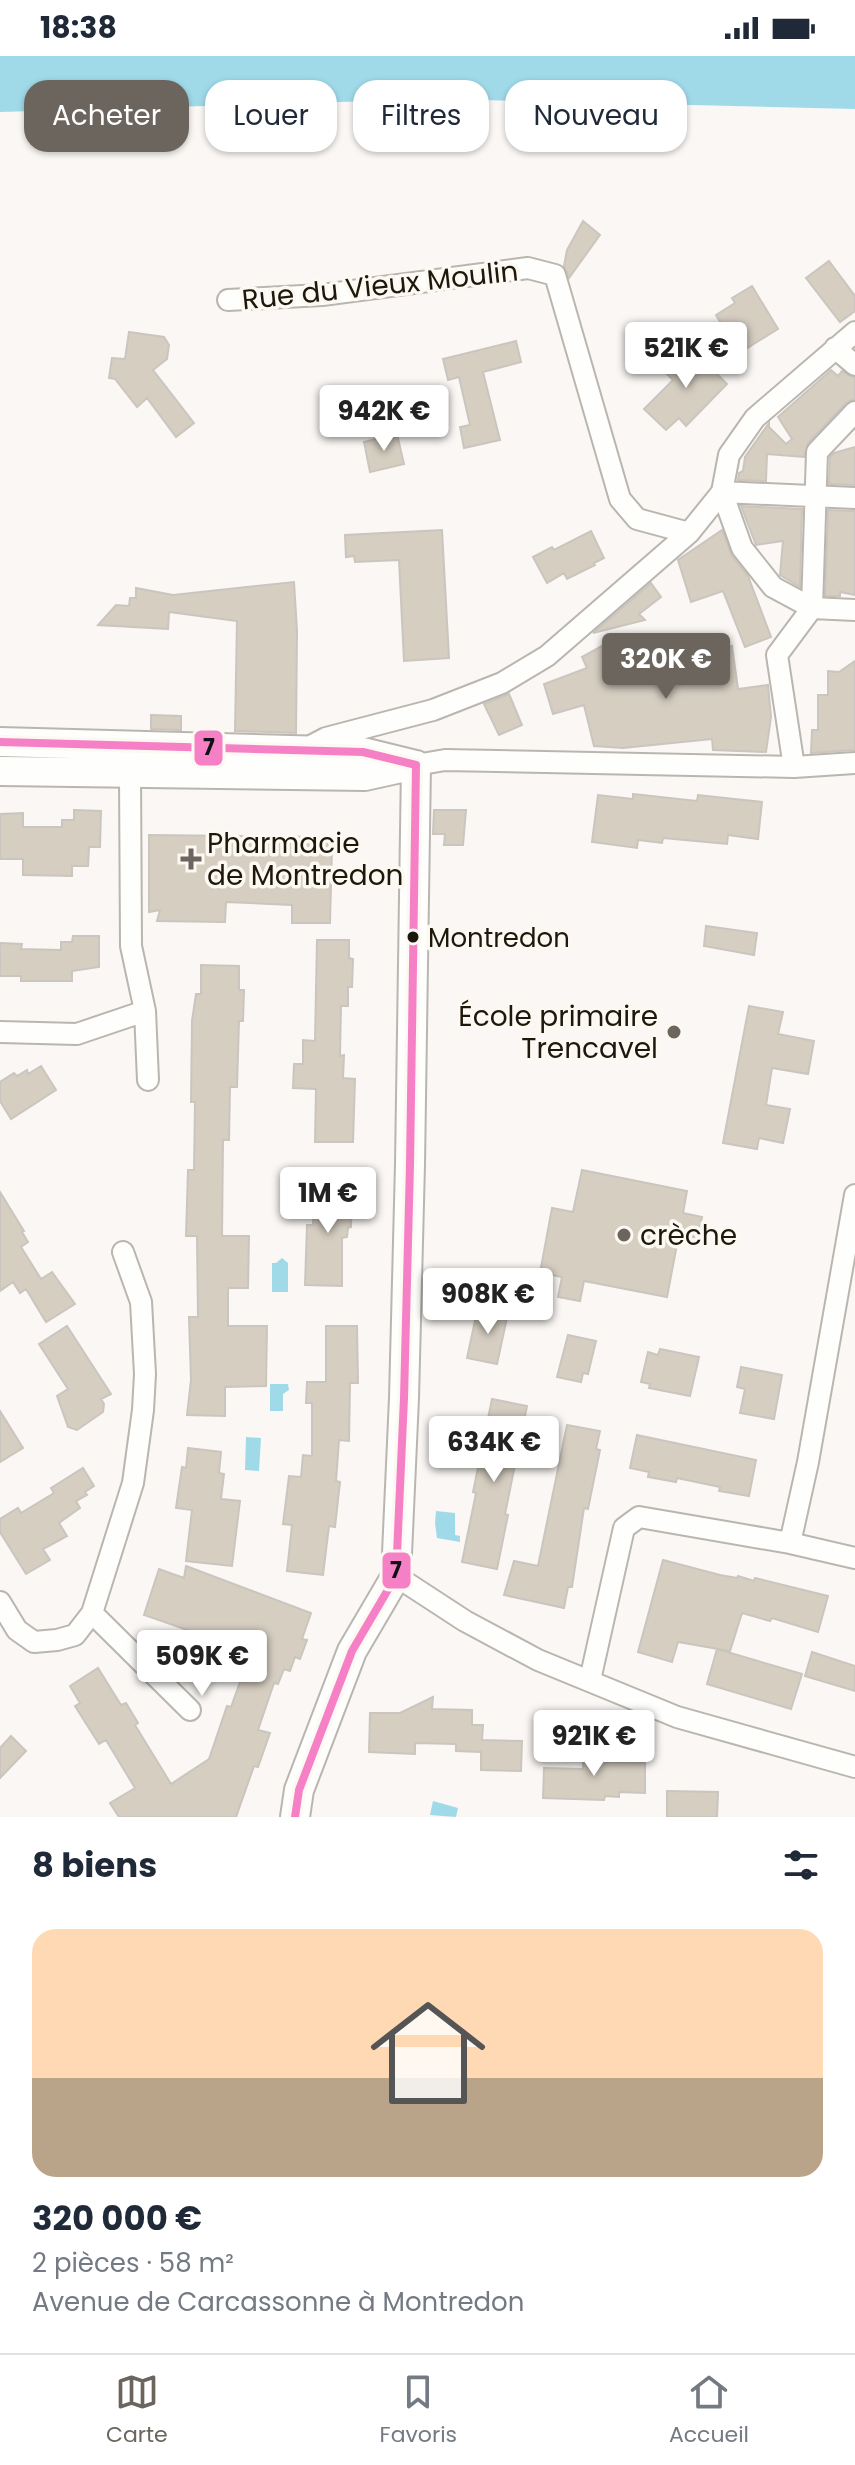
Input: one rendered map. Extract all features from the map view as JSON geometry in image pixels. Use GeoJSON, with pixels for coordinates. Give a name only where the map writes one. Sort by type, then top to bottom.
{"type":"FeatureCollection","features":[{"type":"Feature","properties":{"kind":"street","name":"Rue du Vieux Moulin"},"geometry":{"type":"LineString","coordinates":[[228,300],[322,295],[528,268],[555,275],[620,499],[637,519],[689,533]]}},
{"type":"Feature","properties":{"kind":"street"},"geometry":{"type":"LineString","coordinates":[[0,771],[130,774],[305,763],[326,738],[433,710],[502,683],[547,656],[689,533],[722,492],[729,455],[755,418],[855,332]]}},
{"type":"Feature","properties":{"kind":"street"},"geometry":{"type":"LineString","coordinates":[[835,348],[855,365]]}},
{"type":"Feature","properties":{"kind":"street"},"geometry":{"type":"LineString","coordinates":[[794,767],[777,655],[812,608],[817,452],[855,412]]}},
{"type":"Feature","properties":{"kind":"street"},"geometry":{"type":"LineString","coordinates":[[722,492],[855,498]]}},
{"type":"Feature","properties":{"kind":"street"},"geometry":{"type":"LineString","coordinates":[[722,492],[742,548],[773,587],[812,608],[855,610]]}},
{"type":"Feature","properties":{"kind":"street"},"geometry":{"type":"LineString","coordinates":[[0,742],[305,763],[365,776],[445,760],[794,767],[855,763]]}},
{"type":"Feature","properties":{"kind":"street"},"geometry":{"type":"LineString","coordinates":[[295,1817],[299,1790],[352,1651],[396,1576],[408,1241],[416,765]]}},
{"type":"Feature","properties":{"kind":"street"},"geometry":{"type":"LineString","coordinates":[[130,774],[131,946],[145,1011],[148,1080]]}},
{"type":"Feature","properties":{"kind":"street"},"geometry":{"type":"LineString","coordinates":[[0,1032],[77,1034],[145,1011]]}},
{"type":"Feature","properties":{"kind":"street"},"geometry":{"type":"LineString","coordinates":[[790,1543],[808,1462],[854,1198]]}},
{"type":"Feature","properties":{"kind":"street"},"geometry":{"type":"LineString","coordinates":[[0,1602],[17,1630],[34,1642],[75,1635],[92,1613],[133,1483],[143,1410],[145,1374],[141,1302],[123,1252]]}},
{"type":"Feature","properties":{"kind":"street"},"geometry":{"type":"LineString","coordinates":[[590,1680],[624,1528],[639,1517],[790,1543],[855,1558]]}},
{"type":"Feature","properties":{"kind":"street"},"geometry":{"type":"LineString","coordinates":[[396,1576],[465,1621],[538,1660],[677,1717],[855,1767]]}},
{"type":"Feature","properties":{"kind":"street"},"geometry":{"type":"LineString","coordinates":[[92,1613],[190,1710]]}},
{"type":"Feature","properties":{"kind":"water"},"geometry":{"type":"Polygon","coordinates":[[[0,56],[855,56],[855,109],[687,105],[687,80],[505,80],[505,101],[489,100],[489,80],[353,80],[353,102],[337,102],[337,80],[205,80],[205,106],[189,106],[189,80],[24,80],[24,111],[0,112],[0,56]]]}},
{"type":"Feature","properties":{"kind":"water"},"geometry":{"type":"Polygon","coordinates":[[[282,1258],[288,1263],[288,1292],[272,1292],[272,1263],[282,1258]]]}},
{"type":"Feature","properties":{"kind":"water"},"geometry":{"type":"Polygon","coordinates":[[[270,1384],[288,1384],[289,1390],[283,1394],[283,1411],[270,1411],[270,1384]]]}},
{"type":"Feature","properties":{"kind":"water"},"geometry":{"type":"Polygon","coordinates":[[[246,1437],[261,1438],[259,1471],[245,1470],[246,1437]]]}},
{"type":"Feature","properties":{"kind":"water"},"geometry":{"type":"Polygon","coordinates":[[[436,1511],[455,1513],[455,1535],[460,1536],[460,1542],[437,1538],[436,1511]]]}},
{"type":"Feature","properties":{"kind":"water"},"geometry":{"type":"Polygon","coordinates":[[[433,1801],[458,1808],[456,1817],[430,1815],[433,1801]]]}},
{"type":"Feature","properties":{"kind":"building"},"geometry":{"type":"Polygon","coordinates":[[[583,221],[600,235],[569,278],[564,266],[567,250],[583,221]]]}},
{"type":"Feature","properties":{"kind":"building"},"geometry":{"type":"Polygon","coordinates":[[[829,261],[855,296],[855,311],[840,322],[806,278],[829,261]]]}},
{"type":"Feature","properties":{"kind":"building"},"geometry":{"type":"Polygon","coordinates":[[[752,286],[778,329],[739,353],[716,315],[735,303],[732,298],[752,286]]]}},
{"type":"Feature","properties":{"kind":"building"},"geometry":{"type":"Polygon","coordinates":[[[129,332],[164,337],[169,345],[167,359],[153,370],[194,423],[176,437],[147,398],[137,407],[115,379],[109,378],[112,358],[125,359],[129,332]]]}},
{"type":"Feature","properties":{"kind":"building"},"geometry":{"type":"Polygon","coordinates":[[[516,341],[521,362],[483,372],[500,440],[464,448],[460,427],[470,425],[459,377],[448,380],[443,359],[516,341]]]}},
{"type":"Feature","properties":{"kind":"building"},"geometry":{"type":"Polygon","coordinates":[[[689,346],[727,384],[686,426],[679,418],[666,430],[644,409],[673,380],[664,371],[689,346]]]}},
{"type":"Feature","properties":{"kind":"building"},"geometry":{"type":"Polygon","coordinates":[[[831,370],[838,376],[842,371],[855,378],[855,399],[846,403],[808,443],[804,457],[767,454],[766,481],[738,480],[745,457],[769,423],[769,427],[786,444],[792,439],[778,417],[831,370]]]}},
{"type":"Feature","properties":{"kind":"building"},"geometry":{"type":"Polygon","coordinates":[[[397,434],[404,464],[370,472],[364,442],[397,434]]]}},
{"type":"Feature","properties":{"kind":"building"},"geometry":{"type":"Polygon","coordinates":[[[855,447],[855,485],[829,484],[830,457],[855,447]]]}},
{"type":"Feature","properties":{"kind":"building"},"geometry":{"type":"Polygon","coordinates":[[[741,506],[802,509],[800,587],[780,575],[783,541],[756,545],[741,506]]]}},
{"type":"Feature","properties":{"kind":"building"},"geometry":{"type":"Polygon","coordinates":[[[828,510],[855,511],[855,595],[840,592],[840,596],[825,596],[828,510]]]}},
{"type":"Feature","properties":{"kind":"building"},"geometry":{"type":"Polygon","coordinates":[[[442,530],[449,658],[404,661],[399,560],[355,562],[354,556],[346,557],[345,535],[442,530]]]}},
{"type":"Feature","properties":{"kind":"building"},"geometry":{"type":"Polygon","coordinates":[[[722,530],[732,556],[748,576],[771,637],[745,647],[723,591],[691,602],[678,560],[722,530]]]}},
{"type":"Feature","properties":{"kind":"building"},"geometry":{"type":"Polygon","coordinates":[[[591,531],[604,558],[567,579],[564,573],[547,583],[533,557],[591,531]]]}},
{"type":"Feature","properties":{"kind":"building"},"geometry":{"type":"Polygon","coordinates":[[[294,582],[296,733],[235,731],[237,621],[169,612],[168,629],[98,625],[116,605],[129,606],[130,598],[136,598],[136,588],[173,595],[294,582]]]}},
{"type":"Feature","properties":{"kind":"building"},"geometry":{"type":"Polygon","coordinates":[[[651,583],[661,597],[639,614],[645,620],[593,633],[651,583]]]}},
{"type":"Feature","properties":{"kind":"building"},"geometry":{"type":"Polygon","coordinates":[[[613,640],[623,660],[635,662],[703,651],[709,660],[706,651],[732,646],[738,689],[768,685],[771,717],[766,752],[713,750],[712,739],[623,748],[594,746],[584,705],[553,714],[544,684],[587,668],[582,657],[613,640]]]}},
{"type":"Feature","properties":{"kind":"building"},"geometry":{"type":"Polygon","coordinates":[[[855,661],[855,750],[811,753],[812,730],[818,730],[818,695],[828,695],[828,671],[839,672],[855,661]]]}},
{"type":"Feature","properties":{"kind":"building"},"geometry":{"type":"Polygon","coordinates":[[[509,694],[522,725],[499,735],[484,704],[509,694]]]}},
{"type":"Feature","properties":{"kind":"building"},"geometry":{"type":"Polygon","coordinates":[[[151,715],[181,716],[181,730],[151,729],[151,715]]]}},
{"type":"Feature","properties":{"kind":"building"},"geometry":{"type":"Polygon","coordinates":[[[633,794],[697,801],[698,795],[762,802],[758,839],[728,835],[727,844],[663,838],[662,843],[638,840],[637,848],[592,842],[598,795],[633,799],[633,794]]]}},
{"type":"Feature","properties":{"kind":"building"},"geometry":{"type":"Polygon","coordinates":[[[74,810],[101,811],[100,847],[89,847],[88,866],[72,866],[72,876],[23,875],[23,859],[0,859],[0,814],[23,813],[23,827],[62,827],[62,820],[74,820],[74,810]]]}},
{"type":"Feature","properties":{"kind":"building"},"geometry":{"type":"Polygon","coordinates":[[[434,810],[466,810],[463,845],[444,845],[445,834],[433,834],[434,810]]]}},
{"type":"Feature","properties":{"kind":"building"},"geometry":{"type":"Polygon","coordinates":[[[149,835],[323,837],[332,847],[330,923],[292,923],[292,905],[226,902],[225,922],[157,921],[160,910],[149,912],[149,835]]]}},
{"type":"Feature","properties":{"kind":"building"},"geometry":{"type":"Polygon","coordinates":[[[706,926],[757,933],[754,955],[704,946],[706,926]]]}},
{"type":"Feature","properties":{"kind":"building"},"geometry":{"type":"Polygon","coordinates":[[[73,936],[99,936],[99,967],[72,971],[72,981],[21,981],[21,976],[0,976],[0,943],[22,944],[21,949],[61,950],[61,942],[72,942],[73,936]]]}},
{"type":"Feature","properties":{"kind":"building"},"geometry":{"type":"Polygon","coordinates":[[[317,940],[349,940],[349,958],[353,959],[348,1006],[341,1006],[340,1056],[344,1055],[343,1078],[355,1079],[353,1142],[315,1142],[316,1089],[293,1088],[294,1064],[303,1064],[303,1040],[315,1041],[317,940]]]}},
{"type":"Feature","properties":{"kind":"building"},"geometry":{"type":"Polygon","coordinates":[[[201,965],[239,966],[239,990],[244,990],[243,1021],[239,1021],[237,1087],[230,1087],[229,1140],[223,1140],[222,1236],[249,1236],[248,1288],[228,1288],[228,1326],[267,1326],[266,1386],[225,1387],[225,1416],[187,1415],[191,1380],[189,1317],[198,1317],[197,1236],[186,1236],[188,1170],[194,1170],[192,1021],[196,994],[201,994],[201,965]]]}},
{"type":"Feature","properties":{"kind":"building"},"geometry":{"type":"Polygon","coordinates":[[[749,1006],[783,1012],[778,1034],[814,1041],[808,1074],[772,1068],[766,1105],[790,1109],[783,1143],[759,1138],[757,1149],[723,1143],[749,1006]]]}},
{"type":"Feature","properties":{"kind":"building"},"geometry":{"type":"Polygon","coordinates":[[[41,1066],[56,1090],[11,1119],[0,1101],[0,1082],[14,1073],[17,1076],[27,1070],[28,1074],[41,1066]]]}},
{"type":"Feature","properties":{"kind":"building","name":"crèche"},"geometry":{"type":"Polygon","coordinates":[[[582,1170],[687,1191],[683,1213],[702,1217],[698,1238],[679,1234],[667,1297],[584,1281],[580,1301],[558,1297],[562,1277],[540,1273],[552,1208],[573,1212],[582,1170]]]}},
{"type":"Feature","properties":{"kind":"building"},"geometry":{"type":"Polygon","coordinates":[[[314,1186],[352,1187],[351,1227],[348,1228],[347,1237],[342,1238],[342,1286],[305,1285],[307,1225],[313,1225],[314,1186]]]}},
{"type":"Feature","properties":{"kind":"building"},"geometry":{"type":"Polygon","coordinates":[[[0,1192],[24,1231],[28,1242],[21,1247],[41,1279],[52,1272],[75,1304],[46,1322],[26,1289],[20,1293],[13,1282],[0,1291],[0,1192]]]}},
{"type":"Feature","properties":{"kind":"building"},"geometry":{"type":"Polygon","coordinates":[[[478,1307],[508,1313],[497,1364],[467,1358],[478,1307]]]}},
{"type":"Feature","properties":{"kind":"building"},"geometry":{"type":"Polygon","coordinates":[[[67,1326],[111,1394],[101,1399],[103,1412],[77,1430],[68,1427],[57,1396],[68,1389],[39,1344],[67,1326]]]}},
{"type":"Feature","properties":{"kind":"building"},"geometry":{"type":"Polygon","coordinates":[[[326,1326],[357,1326],[358,1383],[350,1383],[349,1441],[339,1440],[336,1481],[340,1482],[335,1527],[329,1526],[323,1575],[287,1571],[292,1525],[283,1524],[289,1476],[301,1477],[303,1455],[312,1456],[312,1403],[306,1403],[307,1382],[326,1382],[326,1326]]]}},
{"type":"Feature","properties":{"kind":"building"},"geometry":{"type":"Polygon","coordinates":[[[568,1335],[596,1341],[588,1374],[583,1373],[581,1382],[557,1377],[568,1335]]]}},
{"type":"Feature","properties":{"kind":"building"},"geometry":{"type":"Polygon","coordinates":[[[660,1349],[699,1357],[690,1396],[649,1388],[650,1384],[641,1382],[648,1352],[658,1355],[660,1349]]]}},
{"type":"Feature","properties":{"kind":"building"},"geometry":{"type":"Polygon","coordinates":[[[741,1367],[782,1375],[774,1419],[740,1413],[745,1389],[737,1387],[741,1367]]]}},
{"type":"Feature","properties":{"kind":"building"},"geometry":{"type":"Polygon","coordinates":[[[492,1399],[527,1406],[497,1569],[462,1562],[492,1399]]]}},
{"type":"Feature","properties":{"kind":"building"},"geometry":{"type":"Polygon","coordinates":[[[0,1411],[23,1448],[0,1462],[0,1411]]]}},
{"type":"Feature","properties":{"kind":"building"},"geometry":{"type":"Polygon","coordinates":[[[567,1425],[600,1431],[596,1449],[600,1450],[588,1509],[584,1508],[572,1587],[568,1587],[564,1608],[504,1595],[514,1561],[538,1566],[567,1425]]]}},
{"type":"Feature","properties":{"kind":"building"},"geometry":{"type":"Polygon","coordinates":[[[637,1435],[756,1460],[749,1496],[719,1491],[720,1487],[677,1478],[676,1482],[648,1477],[649,1472],[630,1468],[637,1435]]]}},
{"type":"Feature","properties":{"kind":"building"},"geometry":{"type":"Polygon","coordinates":[[[188,1448],[221,1452],[219,1473],[224,1474],[221,1499],[240,1501],[232,1566],[186,1561],[192,1510],[176,1508],[188,1448]]]}},
{"type":"Feature","properties":{"kind":"building"},"geometry":{"type":"Polygon","coordinates":[[[83,1468],[94,1486],[85,1492],[87,1495],[76,1501],[80,1508],[59,1523],[67,1536],[43,1549],[50,1560],[26,1574],[0,1532],[0,1519],[18,1508],[21,1513],[54,1493],[51,1488],[83,1468]]]}},
{"type":"Feature","properties":{"kind":"building"},"geometry":{"type":"Polygon","coordinates":[[[663,1560],[720,1575],[754,1581],[755,1578],[828,1596],[818,1632],[772,1618],[770,1621],[742,1613],[730,1651],[678,1642],[672,1662],[638,1652],[663,1560]]]}},
{"type":"Feature","properties":{"kind":"building"},"geometry":{"type":"Polygon","coordinates":[[[186,1566],[311,1613],[302,1639],[307,1640],[300,1659],[295,1657],[290,1671],[284,1669],[278,1684],[274,1683],[258,1730],[270,1733],[258,1767],[254,1766],[236,1817],[119,1817],[110,1803],[135,1788],[106,1740],[99,1744],[75,1706],[80,1703],[70,1686],[98,1668],[121,1705],[126,1703],[138,1723],[135,1725],[171,1784],[209,1759],[227,1706],[231,1707],[253,1646],[216,1631],[213,1639],[144,1615],[159,1569],[184,1578],[186,1566]]]}},
{"type":"Feature","properties":{"kind":"building"},"geometry":{"type":"Polygon","coordinates":[[[717,1649],[802,1674],[791,1709],[707,1684],[717,1649]]]}},
{"type":"Feature","properties":{"kind":"building"},"geometry":{"type":"Polygon","coordinates":[[[812,1652],[855,1666],[855,1691],[805,1676],[812,1652]]]}},
{"type":"Feature","properties":{"kind":"building"},"geometry":{"type":"Polygon","coordinates":[[[433,1697],[432,1709],[472,1710],[472,1725],[483,1725],[482,1740],[522,1741],[521,1771],[481,1770],[481,1752],[456,1751],[456,1744],[415,1743],[415,1754],[369,1752],[370,1713],[400,1713],[433,1697]]]}},
{"type":"Feature","properties":{"kind":"building"},"geometry":{"type":"Polygon","coordinates":[[[11,1736],[26,1751],[0,1778],[0,1748],[11,1736]]]}},
{"type":"Feature","properties":{"kind":"building"},"geometry":{"type":"Polygon","coordinates":[[[584,1747],[606,1747],[605,1762],[645,1763],[645,1793],[619,1792],[619,1797],[605,1796],[604,1800],[543,1798],[544,1768],[583,1769],[584,1747]]]}},
{"type":"Feature","properties":{"kind":"building"},"geometry":{"type":"Polygon","coordinates":[[[667,1791],[718,1792],[717,1817],[667,1817],[667,1791]]]}},
{"type":"Feature","properties":{"kind":"transit line","name":"7"},"geometry":{"type":"LineString","coordinates":[[0,742],[363,752],[416,765]]}},
{"type":"Feature","properties":{"kind":"transit line","name":"7"},"geometry":{"type":"LineString","coordinates":[[295,1817],[299,1790],[352,1651],[396,1576],[410,1164],[416,765]]}},
{"type":"Feature","properties":{"kind":"place","name":"Pharmacie de Montredon"},"geometry":{"type":"Point","coordinates":[191,859]}},
{"type":"Feature","properties":{"kind":"place","name":"Montredon"},"geometry":{"type":"Point","coordinates":[413,937]}},
{"type":"Feature","properties":{"kind":"place","name":"École primaire Trencavel"},"geometry":{"type":"Point","coordinates":[674,1032]}},
{"type":"Feature","properties":{"kind":"place","name":"crèche"},"geometry":{"type":"Point","coordinates":[624,1235]}}]}
